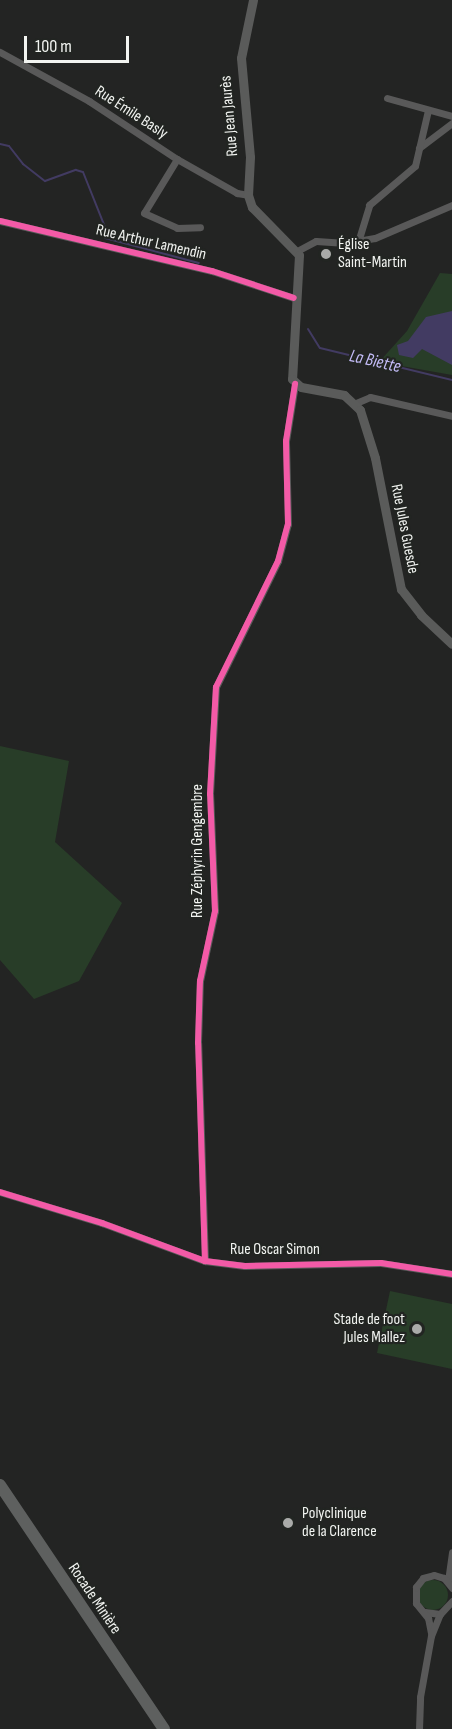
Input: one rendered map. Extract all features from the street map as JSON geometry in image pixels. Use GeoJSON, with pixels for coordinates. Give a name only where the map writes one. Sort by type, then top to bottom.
{"type":"FeatureCollection","features":[{"type":"Feature","properties":{"kind":"highway","name":"Rocade Minière"},"geometry":{"type":"LineString","coordinates":[[0,1485],[93,1628],[164,1729]]}},
{"type":"Feature","properties":{"kind":"main road","name":"Rue Jean Jaurès"},"geometry":{"type":"LineString","coordinates":[[248,195],[250,157],[241,58],[253,0]]}},
{"type":"Feature","properties":{"kind":"main road"},"geometry":{"type":"LineString","coordinates":[[248,195],[252,207],[297,251],[294,298],[295,384],[344,395],[356,403]]}},
{"type":"Feature","properties":{"kind":"main road","name":"Rue Jules Guesde"},"geometry":{"type":"LineString","coordinates":[[356,403],[366,423],[373,449],[401,589],[421,615],[452,644]]}},
{"type":"Feature","properties":{"kind":"street","name":"Rue Émile Basly"},"geometry":{"type":"LineString","coordinates":[[0,52],[89,102],[177,159],[237,193],[248,195]]}},
{"type":"Feature","properties":{"kind":"street"},"geometry":{"type":"LineString","coordinates":[[387,98],[452,116]]}},
{"type":"Feature","properties":{"kind":"street"},"geometry":{"type":"LineString","coordinates":[[358,242],[369,205],[413,171],[428,110]]}},
{"type":"Feature","properties":{"kind":"street"},"geometry":{"type":"LineString","coordinates":[[419,148],[452,123]]}},
{"type":"Feature","properties":{"kind":"street"},"geometry":{"type":"LineString","coordinates":[[177,159],[144,213],[177,228],[200,227]]}},
{"type":"Feature","properties":{"kind":"street"},"geometry":{"type":"LineString","coordinates":[[297,251],[316,241],[358,242],[452,205]]}},
{"type":"Feature","properties":{"kind":"street","name":"Rue Arthur Lamendin"},"geometry":{"type":"LineString","coordinates":[[0,221],[212,271],[294,298]]}},
{"type":"Feature","properties":{"kind":"street","name":"Rue Zéphyrin Gengembre"},"geometry":{"type":"LineString","coordinates":[[206,1261],[198,1043],[200,981],[215,911],[210,794],[216,687],[278,561],[288,524],[286,441],[295,384]]}},
{"type":"Feature","properties":{"kind":"street"},"geometry":{"type":"LineString","coordinates":[[356,403],[370,397],[452,417]]}},
{"type":"Feature","properties":{"kind":"street","name":"Rue Oscar Simon"},"geometry":{"type":"LineString","coordinates":[[0,1192],[102,1223],[206,1261],[245,1266],[381,1263],[452,1274]]}},
{"type":"Feature","properties":{"kind":"street"},"geometry":{"type":"LineString","coordinates":[[431,1636],[425,1612],[416,1603],[416,1587],[423,1578],[434,1575],[451,1556]]}},
{"type":"Feature","properties":{"kind":"street"},"geometry":{"type":"LineString","coordinates":[[451,1556],[448,1581],[452,1588]]}},
{"type":"Feature","properties":{"kind":"street"},"geometry":{"type":"LineString","coordinates":[[434,1575],[448,1581]]}},
{"type":"Feature","properties":{"kind":"street"},"geometry":{"type":"LineString","coordinates":[[419,1729],[420,1697],[431,1636],[440,1614],[452,1603]]}},
{"type":"Feature","properties":{"kind":"street"},"geometry":{"type":"LineString","coordinates":[[425,1612],[440,1614]]}},
{"type":"Feature","properties":{"kind":"green space"},"geometry":{"type":"Polygon","coordinates":[[[440,273],[452,274],[452,375],[379,362],[407,331],[440,273]]]}},
{"type":"Feature","properties":{"kind":"green space"},"geometry":{"type":"Polygon","coordinates":[[[0,746],[69,761],[55,842],[122,903],[79,981],[34,999],[0,960],[0,746]]]}},
{"type":"Feature","properties":{"kind":"green space","name":"Stade de foot Jules Mallez"},"geometry":{"type":"Polygon","coordinates":[[[390,1291],[452,1304],[452,1369],[377,1353],[390,1291]]]}},
{"type":"Feature","properties":{"kind":"green space"},"geometry":{"type":"Polygon","coordinates":[[[433,1580],[444,1584],[448,1595],[444,1606],[433,1610],[422,1606],[418,1595],[422,1584],[433,1580]]]}},
{"type":"Feature","properties":{"kind":"shaded area"},"geometry":{"type":"Polygon","coordinates":[[[452,311],[452,365],[422,349],[413,358],[399,355],[397,345],[408,341],[426,317],[452,311]]]}},
{"type":"Feature","properties":{"kind":"waterway","name":"La Biette"},"geometry":{"type":"LineString","coordinates":[[0,144],[9,146],[23,164],[45,181],[76,170],[83,172],[105,227],[105,238],[199,263]]}},
{"type":"Feature","properties":{"kind":"waterway","name":"La Biette"},"geometry":{"type":"LineString","coordinates":[[308,329],[320,348],[452,380]]}},
{"type":"Feature","properties":{"kind":"cycle path"},"geometry":{"type":"LineString","coordinates":[[0,221],[212,271],[294,298]]}},
{"type":"Feature","properties":{"kind":"cycle path"},"geometry":{"type":"LineString","coordinates":[[205,1261],[198,1043],[200,981],[215,911],[210,794],[216,687],[278,561],[288,524],[286,441],[295,384]]}},
{"type":"Feature","properties":{"kind":"cycle path"},"geometry":{"type":"LineString","coordinates":[[0,1192],[102,1223],[205,1261],[245,1266],[381,1263],[452,1274]]}},
{"type":"Feature","properties":{"kind":"place","name":"Église Saint-Martin"},"geometry":{"type":"Point","coordinates":[326,254]}},
{"type":"Feature","properties":{"kind":"place","name":"Stade de foot Jules Mallez"},"geometry":{"type":"Point","coordinates":[417,1329]}},
{"type":"Feature","properties":{"kind":"place","name":"Polyclinique de la Clarence"},"geometry":{"type":"Point","coordinates":[288,1523]}}]}
